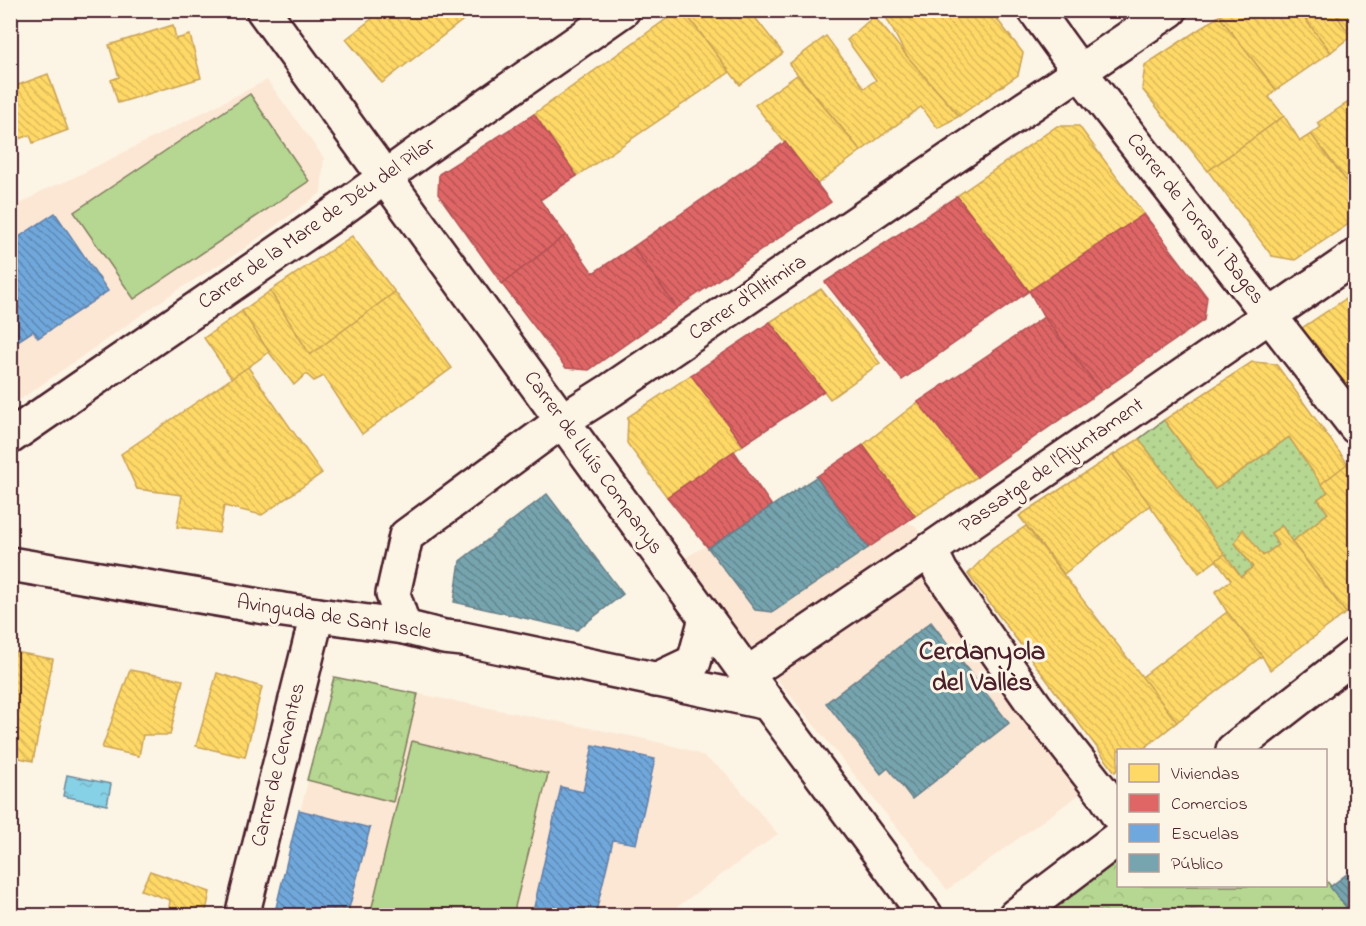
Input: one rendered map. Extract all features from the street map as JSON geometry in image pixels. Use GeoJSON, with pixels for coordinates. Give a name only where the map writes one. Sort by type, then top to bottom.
{"type":"FeatureCollection","features":[{"type":"Feature","properties":{"kind":"street","name":"Carrer de Lluís Companys"},"geometry":{"type":"LineString","coordinates":[[263,10],[925,915]]}},
{"type":"Feature","properties":{"kind":"street","name":"Carrer de la Mare de Déu del Pilar"},"geometry":{"type":"LineString","coordinates":[[10,437],[623,10]]}},
{"type":"Feature","properties":{"kind":"street","name":"Carrer de Torras i Bages"},"geometry":{"type":"LineString","coordinates":[[1035,10],[1080,72],[1356,426]]}},
{"type":"Feature","properties":{"kind":"street","name":"Carrer d'Altimira"},"geometry":{"type":"LineString","coordinates":[[404,627],[393,594],[406,536],[562,421],[1170,10]]}},
{"type":"Feature","properties":{"kind":"street","name":"Passatge de l'Ajuntament"},"geometry":{"type":"LineString","coordinates":[[747,674],[1356,256]]}},
{"type":"Feature","properties":{"kind":"street"},"geometry":{"type":"LineString","coordinates":[[930,550],[940,572],[1035,706],[1117,812]]}},
{"type":"Feature","properties":{"kind":"street","name":"Avinguda de Sant Iscle"},"geometry":{"type":"LineString","coordinates":[[10,564],[317,615],[404,627],[768,703]]}},
{"type":"Feature","properties":{"kind":"street","name":"Carrer de Cervantes"},"geometry":{"type":"LineString","coordinates":[[242,915],[317,615]]}},
{"type":"Feature","properties":{"kind":"street"},"geometry":{"type":"LineString","coordinates":[[656,680],[694,662],[706,618]]}},
{"type":"Feature","properties":{"kind":"street"},"geometry":{"type":"LineString","coordinates":[[1234,749],[1356,654]]}},
{"type":"Feature","properties":{"kind":"street"},"geometry":{"type":"LineString","coordinates":[[1015,915],[1117,839]]}},
{"type":"Feature","properties":{"kind":"shaded area"},"geometry":{"type":"Polygon","coordinates":[[[267,80],[324,158],[321,193],[238,253],[170,295],[11,406],[11,210],[43,190],[67,181],[267,80]]]}},
{"type":"Feature","properties":{"kind":"shaded area"},"geometry":{"type":"Polygon","coordinates":[[[811,486],[914,525],[1108,774],[947,890],[681,560],[811,486]]]}},
{"type":"Feature","properties":{"kind":"shaded area"},"geometry":{"type":"Polygon","coordinates":[[[334,677],[686,749],[703,756],[724,771],[778,834],[666,915],[274,916],[334,677]]]}},
{"type":"Feature","properties":{"kind":"green space"},"geometry":{"type":"Polygon","coordinates":[[[250,94],[309,181],[134,299],[74,212],[250,94]]]}},
{"type":"Feature","properties":{"kind":"green space"},"geometry":{"type":"Polygon","coordinates":[[[1164,420],[1215,489],[1289,437],[1328,492],[1318,499],[1328,513],[1292,542],[1282,526],[1271,533],[1278,545],[1263,556],[1243,530],[1235,543],[1253,567],[1241,577],[1139,439],[1164,420]]]}},
{"type":"Feature","properties":{"kind":"green space"},"geometry":{"type":"Polygon","coordinates":[[[334,677],[418,694],[393,802],[307,780],[334,677]]]}},
{"type":"Feature","properties":{"kind":"green space"},"geometry":{"type":"Polygon","coordinates":[[[412,741],[548,774],[513,915],[370,915],[412,741]]]}},
{"type":"Feature","properties":{"kind":"green space"},"geometry":{"type":"Polygon","coordinates":[[[1117,839],[1117,887],[1327,887],[1327,881],[1353,915],[1015,916],[1117,839]]]}},
{"type":"Feature","properties":{"kind":"water"},"geometry":{"type":"Polygon","coordinates":[[[67,775],[111,784],[107,805],[63,796],[67,775]]]}},
{"type":"Feature","properties":{"kind":"building: Viviendas"},"geometry":{"type":"Polygon","coordinates":[[[383,10],[476,10],[382,83],[346,39],[383,10]]]}},
{"type":"Feature","properties":{"kind":"building: Viviendas"},"geometry":{"type":"Polygon","coordinates":[[[679,10],[683,10],[730,72],[577,176],[534,114],[679,10]]]}},
{"type":"Feature","properties":{"kind":"building: Viviendas"},"geometry":{"type":"Polygon","coordinates":[[[683,10],[749,10],[783,53],[740,85],[683,10]]]}},
{"type":"Feature","properties":{"kind":"building: Viviendas"},"geometry":{"type":"Polygon","coordinates":[[[881,10],[896,10],[886,17],[881,10]]]}},
{"type":"Feature","properties":{"kind":"building: Viviendas"},"geometry":{"type":"Polygon","coordinates":[[[896,10],[990,10],[1023,53],[1018,75],[959,116],[906,55],[886,17],[896,10]]]}},
{"type":"Feature","properties":{"kind":"building: Viviendas"},"geometry":{"type":"Polygon","coordinates":[[[1082,10],[1111,10],[1106,14],[1082,10]]]}},
{"type":"Feature","properties":{"kind":"building: Viviendas"},"geometry":{"type":"Polygon","coordinates":[[[1227,10],[1298,10],[1331,52],[1276,90],[1219,16],[1227,10]]]}},
{"type":"Feature","properties":{"kind":"building: Viviendas"},"geometry":{"type":"Polygon","coordinates":[[[1298,10],[1333,10],[1351,36],[1331,52],[1298,10]]]}},
{"type":"Feature","properties":{"kind":"building: Viviendas"},"geometry":{"type":"Polygon","coordinates":[[[1333,10],[1356,10],[1356,22],[1346,29],[1333,10]]]}},
{"type":"Feature","properties":{"kind":"building: Viviendas"},"geometry":{"type":"Polygon","coordinates":[[[874,16],[959,116],[938,128],[921,107],[861,151],[789,64],[826,36],[864,88],[876,80],[847,40],[874,16]]]}},
{"type":"Feature","properties":{"kind":"building: Viviendas"},"geometry":{"type":"Polygon","coordinates":[[[1219,16],[1276,90],[1269,97],[1284,116],[1208,171],[1142,89],[1145,65],[1219,16]]]}},
{"type":"Feature","properties":{"kind":"building: Viviendas"},"geometry":{"type":"Polygon","coordinates":[[[173,25],[176,39],[190,35],[201,78],[118,103],[111,80],[119,77],[109,45],[173,25]]]}},
{"type":"Feature","properties":{"kind":"building: Viviendas"},"geometry":{"type":"Polygon","coordinates":[[[48,74],[68,130],[33,143],[30,135],[10,142],[10,88],[48,74]]]}},
{"type":"Feature","properties":{"kind":"building: Viviendas"},"geometry":{"type":"Polygon","coordinates":[[[797,75],[861,151],[817,184],[755,105],[797,75]]]}},
{"type":"Feature","properties":{"kind":"building: Viviendas"},"geometry":{"type":"Polygon","coordinates":[[[1350,101],[1356,108],[1356,194],[1311,134],[1321,127],[1317,123],[1350,101]]]}},
{"type":"Feature","properties":{"kind":"building: Viviendas"},"geometry":{"type":"Polygon","coordinates":[[[1284,116],[1300,141],[1311,134],[1356,194],[1356,219],[1295,260],[1272,256],[1208,171],[1284,116]]]}},
{"type":"Feature","properties":{"kind":"building: Viviendas"},"geometry":{"type":"Polygon","coordinates":[[[1057,126],[1079,126],[1144,214],[1029,291],[957,196],[1057,126]]]}},
{"type":"Feature","properties":{"kind":"building: Viviendas"},"geometry":{"type":"Polygon","coordinates":[[[352,236],[395,292],[310,355],[270,291],[352,236]]]}},
{"type":"Feature","properties":{"kind":"building: Viviendas"},"geometry":{"type":"Polygon","coordinates":[[[821,289],[880,363],[830,399],[770,322],[821,289]]]}},
{"type":"Feature","properties":{"kind":"building: Viviendas"},"geometry":{"type":"Polygon","coordinates":[[[270,291],[310,355],[395,292],[452,368],[362,434],[324,376],[314,381],[306,374],[294,385],[242,311],[270,291]]]}},
{"type":"Feature","properties":{"kind":"building: Viviendas"},"geometry":{"type":"Polygon","coordinates":[[[1356,292],[1356,397],[1302,328],[1356,292]]]}},
{"type":"Feature","properties":{"kind":"building: Viviendas"},"geometry":{"type":"Polygon","coordinates":[[[242,311],[269,352],[232,379],[204,338],[242,311]]]}},
{"type":"Feature","properties":{"kind":"building: Viviendas"},"geometry":{"type":"Polygon","coordinates":[[[1252,362],[1276,364],[1348,464],[1321,484],[1289,437],[1215,489],[1164,420],[1252,362]]]}},
{"type":"Feature","properties":{"kind":"building: Viviendas"},"geometry":{"type":"Polygon","coordinates":[[[248,367],[322,473],[262,515],[224,506],[219,533],[177,527],[182,495],[137,489],[121,454],[248,367]]]}},
{"type":"Feature","properties":{"kind":"building: Viviendas"},"geometry":{"type":"Polygon","coordinates":[[[691,375],[743,445],[667,497],[627,443],[628,417],[691,375]]]}},
{"type":"Feature","properties":{"kind":"building: Viviendas"},"geometry":{"type":"Polygon","coordinates":[[[918,402],[977,477],[915,516],[863,445],[918,402]]]}},
{"type":"Feature","properties":{"kind":"building: Viviendas"},"geometry":{"type":"Polygon","coordinates":[[[1139,439],[1225,554],[1199,573],[1113,455],[1139,439]]]}},
{"type":"Feature","properties":{"kind":"building: Viviendas"},"geometry":{"type":"Polygon","coordinates":[[[1113,455],[1150,505],[1064,574],[1019,516],[1113,455]]]}},
{"type":"Feature","properties":{"kind":"building: Viviendas"},"geometry":{"type":"Polygon","coordinates":[[[1356,457],[1356,606],[1346,613],[1292,542],[1328,513],[1318,499],[1328,492],[1321,484],[1356,457]]]}},
{"type":"Feature","properties":{"kind":"building: Viviendas"},"geometry":{"type":"Polygon","coordinates":[[[1026,526],[1177,722],[1143,749],[1117,749],[1117,770],[1115,772],[968,574],[992,549],[1026,526]]]}},
{"type":"Feature","properties":{"kind":"building: Viviendas"},"geometry":{"type":"Polygon","coordinates":[[[1282,526],[1346,613],[1270,670],[1215,592],[1231,580],[1216,560],[1225,554],[1241,577],[1253,567],[1235,543],[1243,529],[1263,556],[1278,545],[1271,533],[1282,526]]]}},
{"type":"Feature","properties":{"kind":"building: Viviendas"},"geometry":{"type":"Polygon","coordinates":[[[1227,612],[1262,656],[1177,722],[1142,677],[1227,612]]]}},
{"type":"Feature","properties":{"kind":"building: Viviendas"},"geometry":{"type":"Polygon","coordinates":[[[10,651],[53,659],[33,761],[10,756],[10,651]]]}},
{"type":"Feature","properties":{"kind":"building: Viviendas"},"geometry":{"type":"Polygon","coordinates":[[[130,670],[183,680],[170,735],[143,735],[139,756],[102,748],[130,670]]]}},
{"type":"Feature","properties":{"kind":"building: Viviendas"},"geometry":{"type":"Polygon","coordinates":[[[217,673],[262,687],[245,757],[196,746],[217,673]]]}},
{"type":"Feature","properties":{"kind":"building: Viviendas"},"geometry":{"type":"Polygon","coordinates":[[[150,871],[210,892],[205,916],[168,916],[170,900],[141,890],[150,871]]]}},
{"type":"Feature","properties":{"kind":"building: Comercios"},"geometry":{"type":"Polygon","coordinates":[[[534,114],[577,176],[540,200],[566,235],[502,284],[438,194],[439,174],[534,114]]]}},
{"type":"Feature","properties":{"kind":"building: Comercios"},"geometry":{"type":"Polygon","coordinates":[[[785,142],[831,202],[677,308],[633,247],[785,142]]]}},
{"type":"Feature","properties":{"kind":"building: Comercios"},"geometry":{"type":"Polygon","coordinates":[[[957,196],[1029,291],[902,380],[825,282],[957,196]]]}},
{"type":"Feature","properties":{"kind":"building: Comercios"},"geometry":{"type":"Polygon","coordinates":[[[1144,214],[1207,297],[1204,320],[1101,391],[1044,317],[1029,291],[1144,214]]]}},
{"type":"Feature","properties":{"kind":"building: Comercios"},"geometry":{"type":"Polygon","coordinates":[[[566,235],[593,273],[633,247],[677,308],[589,370],[566,368],[502,284],[566,235]]]}},
{"type":"Feature","properties":{"kind":"building: Comercios"},"geometry":{"type":"Polygon","coordinates":[[[1044,317],[1101,391],[977,477],[918,402],[1044,317]]]}},
{"type":"Feature","properties":{"kind":"building: Comercios"},"geometry":{"type":"Polygon","coordinates":[[[770,322],[824,391],[743,445],[691,375],[770,322]]]}},
{"type":"Feature","properties":{"kind":"building: Comercios"},"geometry":{"type":"Polygon","coordinates":[[[863,445],[915,516],[868,548],[816,477],[863,445]]]}},
{"type":"Feature","properties":{"kind":"building: Comercios"},"geometry":{"type":"Polygon","coordinates":[[[734,451],[772,506],[708,548],[667,497],[734,451]]]}},
{"type":"Feature","properties":{"kind":"building: Escuelas"},"geometry":{"type":"Polygon","coordinates":[[[55,213],[108,291],[38,338],[33,331],[10,346],[10,243],[55,213]]]}},
{"type":"Feature","properties":{"kind":"building: Escuelas"},"geometry":{"type":"Polygon","coordinates":[[[593,745],[655,759],[636,844],[613,840],[595,916],[532,916],[561,787],[583,792],[593,745]]]}},
{"type":"Feature","properties":{"kind":"building: Escuelas"},"geometry":{"type":"Polygon","coordinates":[[[299,810],[370,828],[347,916],[274,916],[299,810]]]}},
{"type":"Feature","properties":{"kind":"building: Público"},"geometry":{"type":"Polygon","coordinates":[[[816,477],[868,548],[773,612],[755,610],[708,548],[816,477]]]}},
{"type":"Feature","properties":{"kind":"building: Público"},"geometry":{"type":"Polygon","coordinates":[[[547,494],[623,594],[577,630],[454,602],[460,561],[547,494]]]}},
{"type":"Feature","properties":{"kind":"building: Público"},"geometry":{"type":"Polygon","coordinates":[[[931,622],[1009,723],[912,799],[888,768],[881,774],[826,703],[931,622]]]}},
{"type":"Feature","properties":{"kind":"building: Público"},"geometry":{"type":"Polygon","coordinates":[[[1356,867],[1356,916],[1353,916],[1330,887],[1356,867]]]}},
{"type":"Feature","properties":{"kind":"district","name":"Cerdanyola del Vallès"},"geometry":{"type":"Point","coordinates":[982,668]}}]}
